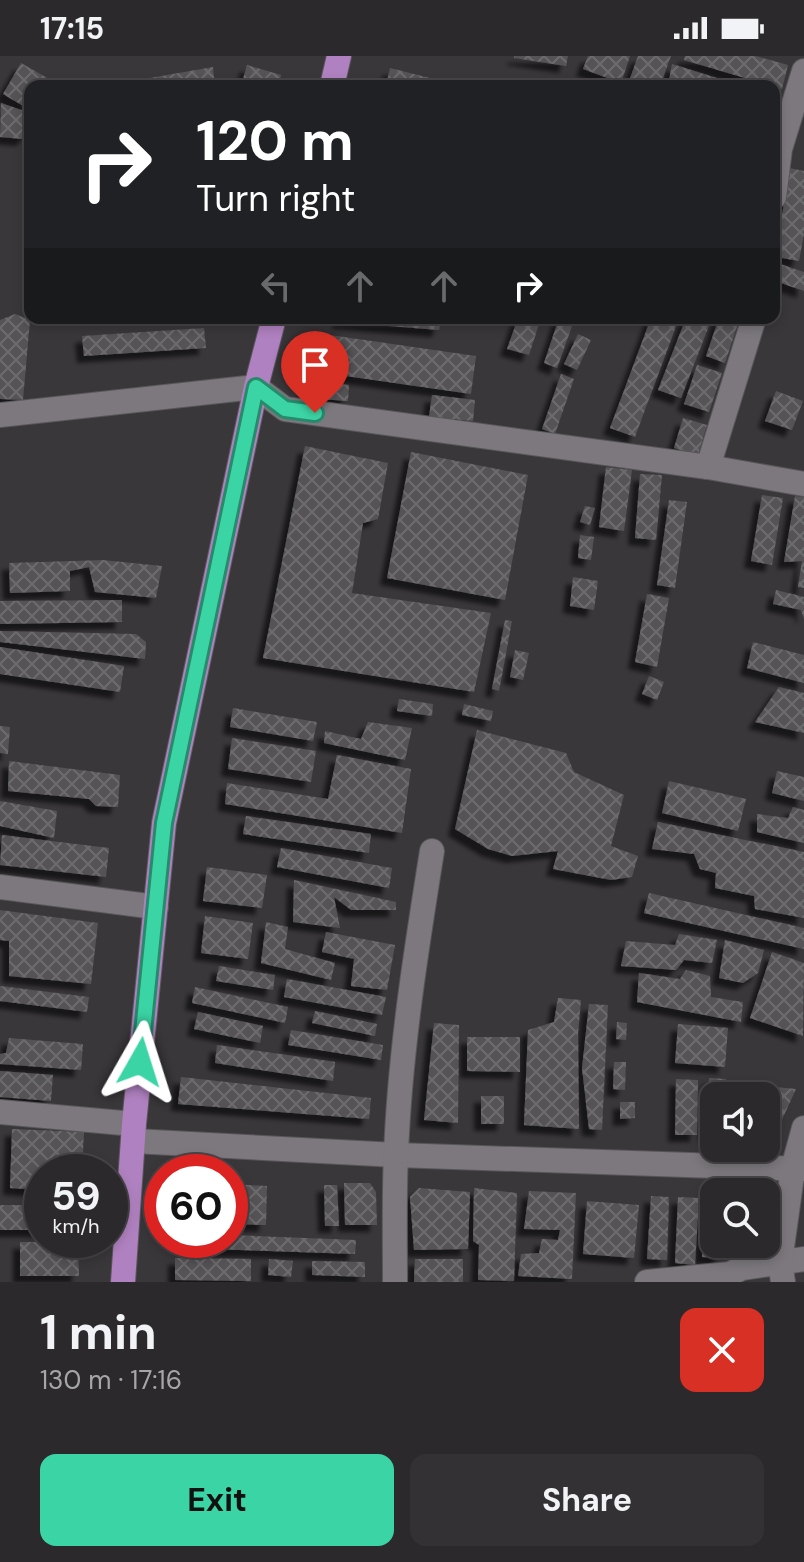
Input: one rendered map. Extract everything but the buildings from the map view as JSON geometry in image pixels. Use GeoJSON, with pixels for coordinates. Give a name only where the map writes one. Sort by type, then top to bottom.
{"type":"FeatureCollection","features":[{"type":"Feature","properties":{"kind":"main road"},"geometry":{"type":"LineString","coordinates":[[333,80],[339,56]]}},
{"type":"Feature","properties":{"kind":"main road"},"geometry":{"type":"LineString","coordinates":[[123,1282],[164,823],[256,387],[272,324]]}},
{"type":"Feature","properties":{"kind":"street"},"geometry":{"type":"LineString","coordinates":[[780,149],[804,71]]}},
{"type":"Feature","properties":{"kind":"street"},"geometry":{"type":"LineString","coordinates":[[708,467],[752,324]]}},
{"type":"Feature","properties":{"kind":"street"},"geometry":{"type":"LineString","coordinates":[[0,415],[256,387],[285,409],[708,467],[804,484]]}},
{"type":"Feature","properties":{"kind":"street"},"geometry":{"type":"LineString","coordinates":[[395,1282],[396,1155],[412,982],[432,851]]}},
{"type":"Feature","properties":{"kind":"street"},"geometry":{"type":"LineString","coordinates":[[0,887],[156,907]]}},
{"type":"Feature","properties":{"kind":"street"},"geometry":{"type":"LineString","coordinates":[[0,1112],[134,1133],[396,1155],[798,1169]]}},
{"type":"Feature","properties":{"kind":"street"},"geometry":{"type":"LineString","coordinates":[[647,1282],[730,1274],[742,1268],[789,1268],[804,1128]]}},
{"type":"Feature","properties":{"kind":"route"},"geometry":{"type":"LineString","coordinates":[[140,1062],[164,823],[256,387],[285,409],[315,413]]}}]}
